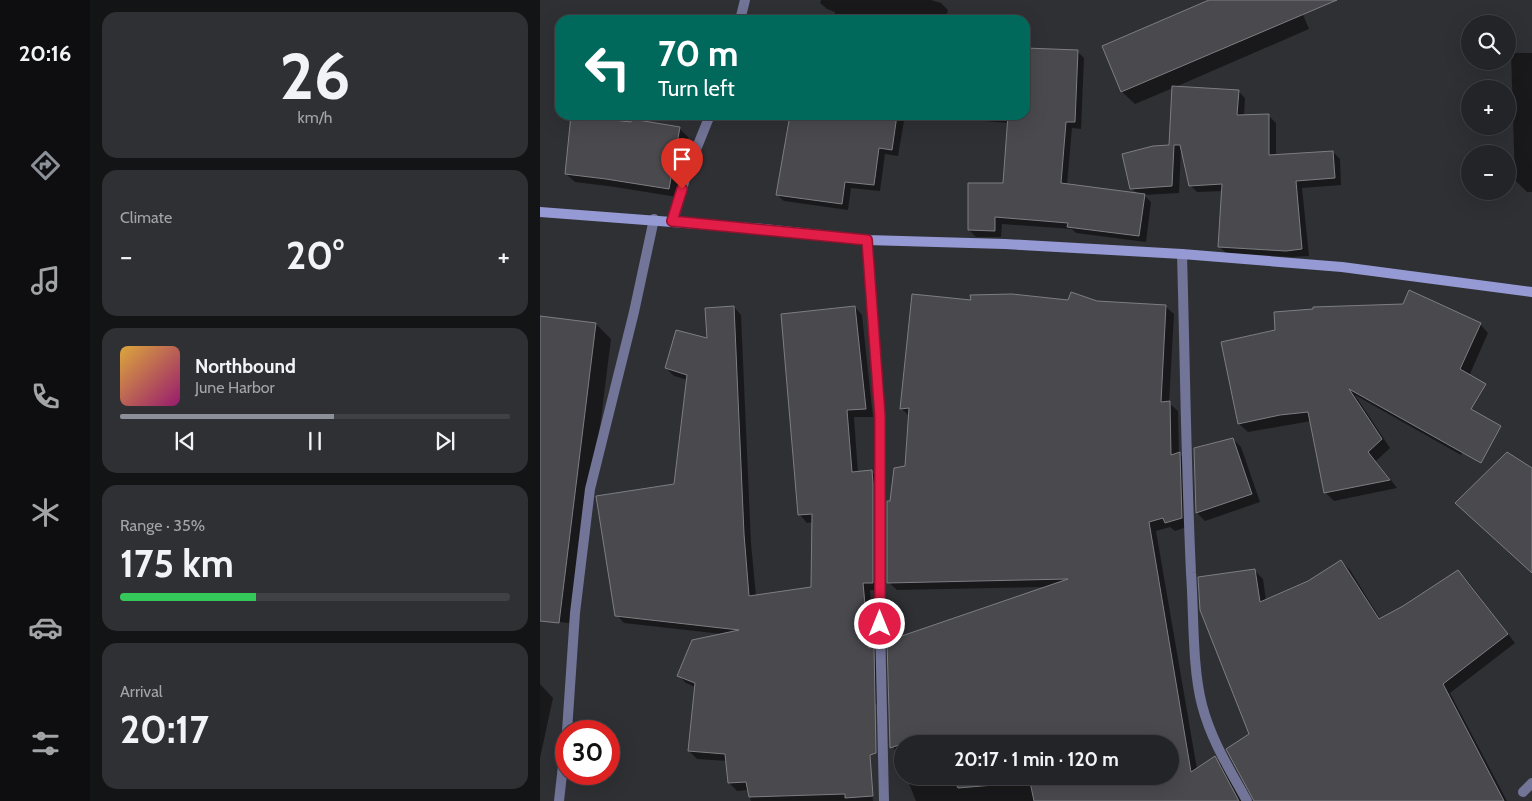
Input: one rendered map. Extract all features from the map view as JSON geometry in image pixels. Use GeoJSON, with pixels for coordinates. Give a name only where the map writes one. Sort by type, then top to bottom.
{"type":"FeatureCollection","features":[{"type":"Feature","properties":{"kind":"main road"},"geometry":{"type":"LineString","coordinates":[[540,212],[654,219],[867,240],[1006,244],[1182,254],[1342,267],[1532,292]]}},
{"type":"Feature","properties":{"kind":"street"},"geometry":{"type":"LineString","coordinates":[[742,15],[746,0]]}},
{"type":"Feature","properties":{"kind":"street"},"geometry":{"type":"LineString","coordinates":[[672,221],[687,172],[708,120]]}},
{"type":"Feature","properties":{"kind":"street"},"geometry":{"type":"LineString","coordinates":[[568,720],[575,613],[590,489],[654,219]]}},
{"type":"Feature","properties":{"kind":"street"},"geometry":{"type":"LineString","coordinates":[[867,240],[880,416],[880,624],[884,801]]}},
{"type":"Feature","properties":{"kind":"street"},"geometry":{"type":"LineString","coordinates":[[1182,254],[1190,544],[1196,671],[1202,704],[1210,729],[1226,764],[1247,801]]}},
{"type":"Feature","properties":{"kind":"street"},"geometry":{"type":"LineString","coordinates":[[1522,792],[1532,783]]}},
{"type":"Feature","properties":{"kind":"street"},"geometry":{"type":"LineString","coordinates":[[559,801],[561,785]]}},
{"type":"Feature","properties":{"kind":"building"},"geometry":{"type":"Polygon","coordinates":[[[1209,0],[1337,0],[1121,92],[1102,46],[1209,0]]]}},
{"type":"Feature","properties":{"kind":"building"},"geometry":{"type":"Polygon","coordinates":[[[1030,48],[1078,50],[1075,122],[1066,122],[1061,183],[1145,194],[1139,236],[1067,227],[1068,223],[995,217],[995,231],[968,230],[968,183],[1003,183],[1008,120],[1030,120],[1030,48]]]}},
{"type":"Feature","properties":{"kind":"building"},"geometry":{"type":"Polygon","coordinates":[[[1172,86],[1239,90],[1237,115],[1269,114],[1269,155],[1333,151],[1335,178],[1296,181],[1302,249],[1286,251],[1218,247],[1222,184],[1189,186],[1180,145],[1174,145],[1172,186],[1130,189],[1122,154],[1153,146],[1169,145],[1172,86]]]}},
{"type":"Feature","properties":{"kind":"building"},"geometry":{"type":"Polygon","coordinates":[[[570,120],[631,122],[632,120],[638,120],[680,127],[669,189],[565,174],[570,120]]]}},
{"type":"Feature","properties":{"kind":"building"},"geometry":{"type":"Polygon","coordinates":[[[789,120],[896,120],[892,150],[879,148],[874,185],[845,182],[842,204],[776,195],[789,120]]]}},
{"type":"Feature","properties":{"kind":"building"},"geometry":{"type":"Polygon","coordinates":[[[1409,290],[1481,323],[1460,369],[1486,384],[1471,409],[1501,426],[1481,463],[1349,389],[1382,439],[1368,452],[1390,480],[1324,493],[1308,412],[1280,415],[1238,424],[1221,342],[1275,330],[1274,312],[1313,309],[1313,307],[1403,304],[1409,290]]]}},
{"type":"Feature","properties":{"kind":"building"},"geometry":{"type":"Polygon","coordinates":[[[1071,292],[1097,301],[1166,305],[1161,402],[1170,401],[1171,455],[1180,452],[1182,518],[1165,523],[1163,518],[1149,522],[1191,772],[1215,756],[1239,801],[1034,801],[1031,785],[1179,785],[1179,735],[894,735],[894,747],[890,748],[887,641],[1068,579],[887,583],[887,501],[890,501],[894,468],[905,466],[909,408],[900,409],[912,294],[971,300],[970,295],[1012,294],[1068,300],[1071,292]]]}},
{"type":"Feature","properties":{"kind":"building"},"geometry":{"type":"Polygon","coordinates":[[[734,306],[744,534],[749,596],[811,587],[812,514],[798,515],[781,314],[855,306],[866,409],[847,410],[852,472],[872,470],[873,484],[873,583],[863,583],[869,648],[874,646],[876,753],[870,755],[873,796],[845,798],[845,794],[749,797],[746,782],[728,783],[725,754],[688,751],[695,683],[677,676],[692,640],[739,630],[615,616],[596,496],[674,484],[687,375],[665,368],[676,330],[707,338],[705,308],[734,306]]]}},
{"type":"Feature","properties":{"kind":"building"},"geometry":{"type":"Polygon","coordinates":[[[540,316],[596,323],[559,623],[540,621],[540,316]]]}},
{"type":"Feature","properties":{"kind":"building"},"geometry":{"type":"Polygon","coordinates":[[[1233,438],[1252,494],[1196,513],[1194,448],[1233,438]]]}},
{"type":"Feature","properties":{"kind":"building"},"geometry":{"type":"Polygon","coordinates":[[[1507,452],[1532,468],[1532,573],[1455,503],[1507,452]]]}},
{"type":"Feature","properties":{"kind":"building"},"geometry":{"type":"Polygon","coordinates":[[[1341,560],[1379,619],[1403,606],[1458,570],[1508,634],[1443,684],[1504,801],[1254,801],[1226,749],[1249,734],[1200,610],[1198,577],[1255,569],[1260,602],[1308,581],[1341,560]]]}},
{"type":"Feature","properties":{"kind":"building"},"geometry":{"type":"Polygon","coordinates":[[[956,785],[994,785],[958,788],[956,785]]]}},
{"type":"Feature","properties":{"kind":"route"},"geometry":{"type":"LineString","coordinates":[[682,189],[672,221],[867,240],[880,416],[880,624]]}}]}
